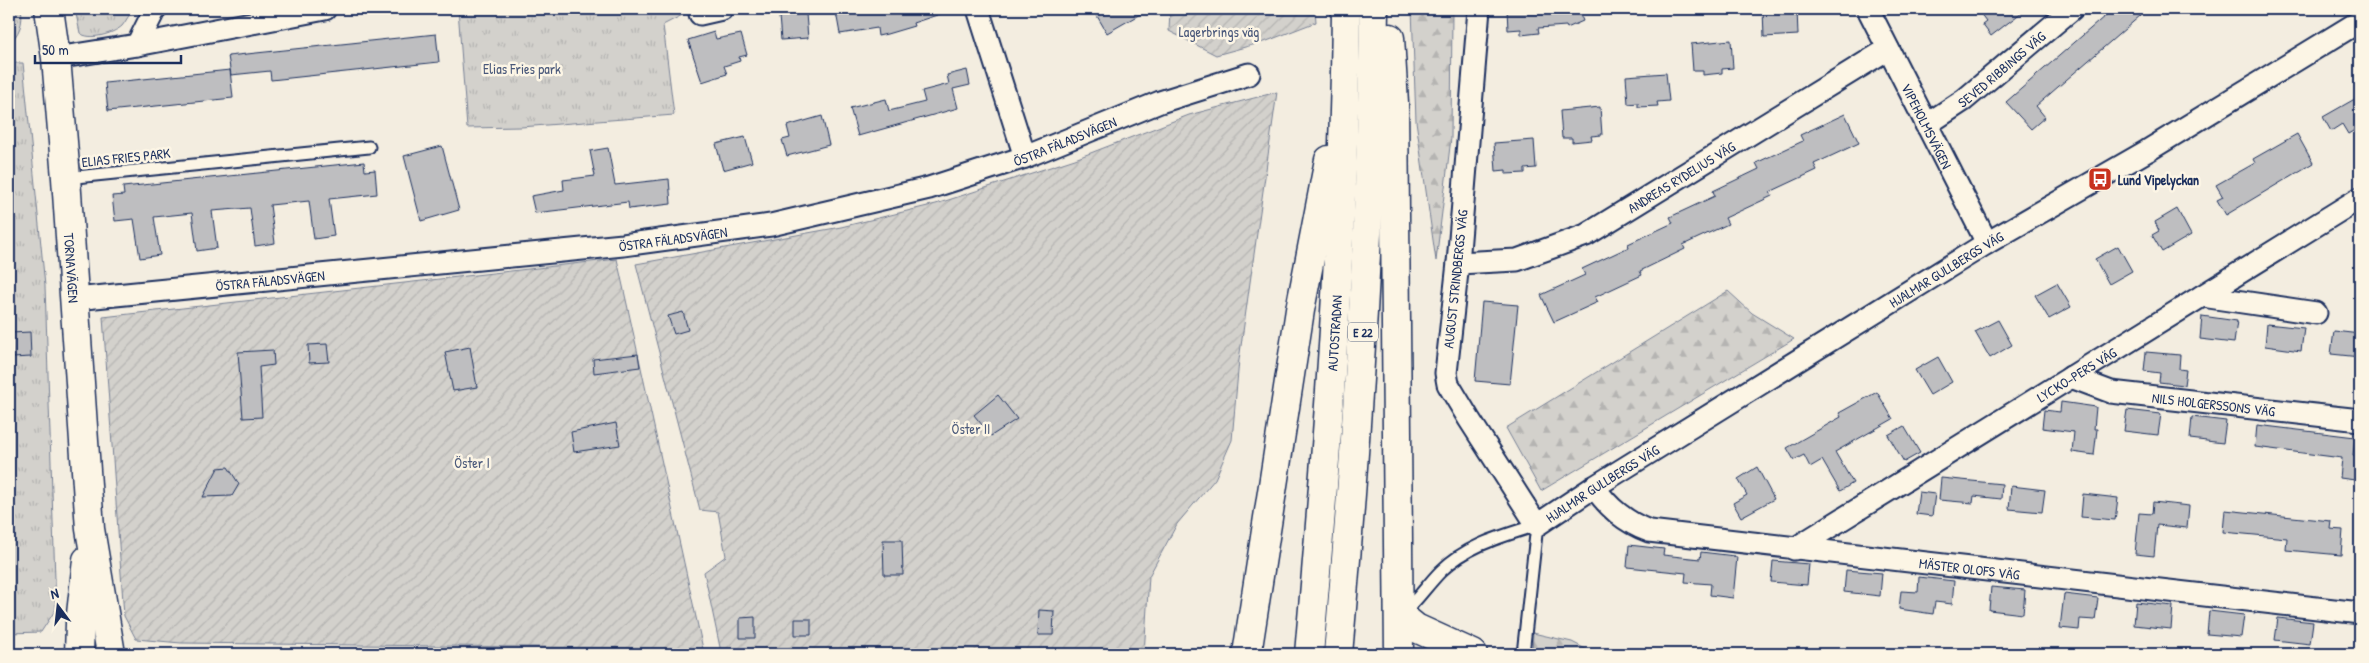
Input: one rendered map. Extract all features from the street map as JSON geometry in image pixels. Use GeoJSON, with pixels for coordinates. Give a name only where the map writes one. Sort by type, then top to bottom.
{"type":"FeatureCollection","features":[{"type":"Feature","properties":{"kind":"main road","name":"TORNAVÄGEN"},"geometry":{"type":"LineString","coordinates":[[48,9],[56,58],[66,178],[90,529],[111,654]]}},
{"type":"Feature","properties":{"kind":"main road","name":"AUTOSTRADAN"},"geometry":{"type":"LineString","coordinates":[[1309,654],[1336,315],[1346,9]]}},
{"type":"Feature","properties":{"kind":"main road","name":"AUTOSTRADAN"},"geometry":{"type":"LineString","coordinates":[[1338,654],[1364,316],[1372,141],[1374,9]]}},
{"type":"Feature","properties":{"kind":"main road"},"geometry":{"type":"LineString","coordinates":[[1388,9],[1394,102],[1399,654]]}},
{"type":"Feature","properties":{"kind":"main road"},"geometry":{"type":"LineString","coordinates":[[1247,654],[1300,310],[1345,83]]}},
{"type":"Feature","properties":{"kind":"main road","name":"TORNAVÄGEN"},"geometry":{"type":"LineString","coordinates":[[79,654],[80,623],[90,529]]}},
{"type":"Feature","properties":{"kind":"main road"},"geometry":{"type":"LineString","coordinates":[[1400,615],[1416,628],[1473,654]]}},
{"type":"Feature","properties":{"kind":"street"},"geometry":{"type":"LineString","coordinates":[[137,45],[154,9]]}},
{"type":"Feature","properties":{"kind":"street"},"geometry":{"type":"LineString","coordinates":[[56,58],[137,45],[325,9]]}},
{"type":"Feature","properties":{"kind":"street"},"geometry":{"type":"LineString","coordinates":[[700,14],[722,9]]}},
{"type":"Feature","properties":{"kind":"street"},"geometry":{"type":"LineString","coordinates":[[978,9],[1025,157]]}},
{"type":"Feature","properties":{"kind":"street","name":"AUGUST STRINDBERGS VÄG"},"geometry":{"type":"LineString","coordinates":[[1479,9],[1458,263],[1447,359],[1448,384],[1537,525]]}},
{"type":"Feature","properties":{"kind":"street","name":"VIPEHOLMSVÄGEN"},"geometry":{"type":"LineString","coordinates":[[1868,9],[1987,242]]}},
{"type":"Feature","properties":{"kind":"street","name":"SEVED RIBBINGS VÄG"},"geometry":{"type":"LineString","coordinates":[[1926,125],[1964,100],[2058,13]]}},
{"type":"Feature","properties":{"kind":"street","name":"HJALMAR GULLBERGS VÄG"},"geometry":{"type":"LineString","coordinates":[[1537,525],[1594,487],[1987,242],[2147,152],[2360,21]]}},
{"type":"Feature","properties":{"kind":"street","name":"ANDREAS RYDELIUS VÄG"},"geometry":{"type":"LineString","coordinates":[[1458,263],[1517,260],[1586,235],[1888,49]]}},
{"type":"Feature","properties":{"kind":"street","name":"ÖSTRA FÄLADSVÄGEN"},"geometry":{"type":"LineString","coordinates":[[75,299],[622,245],[771,225],[929,188],[1025,157],[1160,102],[1249,74]]}},
{"type":"Feature","properties":{"kind":"street","name":"LYCKO-PERS VÄG"},"geometry":{"type":"LineString","coordinates":[[1794,549],[2360,198]]}},
{"type":"Feature","properties":{"kind":"street"},"geometry":{"type":"LineString","coordinates":[[2202,296],[2316,313]]}},
{"type":"Feature","properties":{"kind":"street","name":"NILS HOLGERSSONS VÄG"},"geometry":{"type":"LineString","coordinates":[[2070,377],[2111,392],[2360,420]]}},
{"type":"Feature","properties":{"kind":"street","name":"MÄSTER OLOFS VÄG"},"geometry":{"type":"LineString","coordinates":[[1594,487],[1616,513],[1632,524],[1649,531],[2360,613]]}},
{"type":"Feature","properties":{"kind":"lane","name":"ELIAS FRIES PARK"},"geometry":{"type":"LineString","coordinates":[[66,178],[369,147]]}},
{"type":"Feature","properties":{"kind":"lane"},"geometry":{"type":"LineString","coordinates":[[1400,615],[1417,602],[1434,579],[1451,562],[1484,543],[1537,525],[1523,654]]}},
{"type":"Feature","properties":{"kind":"green space"},"geometry":{"type":"Polygon","coordinates":[[[9,9],[21,9],[22,19],[18,32],[9,43],[9,9]]]}},
{"type":"Feature","properties":{"kind":"green space"},"geometry":{"type":"Polygon","coordinates":[[[75,9],[133,9],[118,29],[107,34],[89,36],[80,33],[75,9]]]}},
{"type":"Feature","properties":{"kind":"green space","name":"Elias Fries park"},"geometry":{"type":"Polygon","coordinates":[[[458,9],[694,9],[663,25],[674,115],[521,127],[467,128],[458,9]]]}},
{"type":"Feature","properties":{"kind":"green space","name":"Lagerbrings väg"},"geometry":{"type":"Polygon","coordinates":[[[1170,9],[1315,9],[1316,22],[1267,41],[1216,55],[1169,31],[1170,9]]]}},
{"type":"Feature","properties":{"kind":"green space"},"geometry":{"type":"Polygon","coordinates":[[[1412,9],[1452,9],[1451,138],[1436,261],[1416,121],[1412,9]]]}},
{"type":"Feature","properties":{"kind":"green space"},"geometry":{"type":"Polygon","coordinates":[[[9,63],[23,63],[45,286],[56,609],[41,632],[9,633],[9,63]]]}},
{"type":"Feature","properties":{"kind":"green space","name":"Öster II"},"geometry":{"type":"Polygon","coordinates":[[[1277,92],[1239,360],[1232,440],[1215,479],[1177,524],[1149,576],[1144,654],[788,654],[721,652],[704,572],[726,556],[718,512],[700,510],[636,264],[841,227],[936,204],[1075,159],[1189,115],[1277,92]]]}},
{"type":"Feature","properties":{"kind":"green space","name":"Öster I"},"geometry":{"type":"Polygon","coordinates":[[[617,259],[703,649],[181,643],[136,639],[124,616],[103,317],[617,259]]]}},
{"type":"Feature","properties":{"kind":"green space"},"geometry":{"type":"Polygon","coordinates":[[[1728,291],[1752,313],[1794,339],[1541,491],[1506,428],[1728,291]]]}},
{"type":"Feature","properties":{"kind":"green space"},"geometry":{"type":"Polygon","coordinates":[[[1533,633],[1572,642],[1595,654],[1532,654],[1533,633]]]}},
{"type":"Feature","properties":{"kind":"building"},"geometry":{"type":"Polygon","coordinates":[[[857,9],[946,9],[946,12],[913,23],[914,26],[878,36],[877,28],[840,34],[836,12],[857,9]]]}},
{"type":"Feature","properties":{"kind":"building"},"geometry":{"type":"Polygon","coordinates":[[[1093,9],[1149,9],[1107,33],[1093,9]]]}},
{"type":"Feature","properties":{"kind":"building"},"geometry":{"type":"Polygon","coordinates":[[[1507,9],[1578,9],[1583,21],[1567,28],[1566,26],[1538,28],[1539,33],[1521,35],[1521,29],[1508,30],[1507,9]]]}},
{"type":"Feature","properties":{"kind":"building"},"geometry":{"type":"Polygon","coordinates":[[[1763,9],[1797,9],[1798,35],[1764,37],[1763,9]]]}},
{"type":"Feature","properties":{"kind":"building"},"geometry":{"type":"Polygon","coordinates":[[[1977,9],[2026,9],[1991,36],[1982,24],[1986,21],[1977,9]]]}},
{"type":"Feature","properties":{"kind":"building"},"geometry":{"type":"Polygon","coordinates":[[[2113,9],[2148,9],[2036,106],[2045,117],[2031,129],[2006,102],[2113,9]]]}},
{"type":"Feature","properties":{"kind":"building"},"geometry":{"type":"Polygon","coordinates":[[[806,14],[808,38],[781,40],[779,16],[806,14]]]}},
{"type":"Feature","properties":{"kind":"building"},"geometry":{"type":"Polygon","coordinates":[[[714,32],[716,39],[741,34],[747,55],[739,57],[740,61],[724,66],[727,74],[702,82],[688,40],[714,32]]]}},
{"type":"Feature","properties":{"kind":"building"},"geometry":{"type":"Polygon","coordinates":[[[436,34],[439,62],[271,80],[270,71],[231,75],[228,56],[436,34]]]}},
{"type":"Feature","properties":{"kind":"building"},"geometry":{"type":"Polygon","coordinates":[[[1731,40],[1733,68],[1722,69],[1722,73],[1703,75],[1703,71],[1693,71],[1691,44],[1731,40]]]}},
{"type":"Feature","properties":{"kind":"building"},"geometry":{"type":"Polygon","coordinates":[[[230,70],[233,98],[108,111],[105,83],[230,70]]]}},
{"type":"Feature","properties":{"kind":"building"},"geometry":{"type":"Polygon","coordinates":[[[967,70],[970,85],[953,89],[958,108],[858,136],[850,108],[886,99],[889,111],[925,102],[922,91],[949,84],[947,75],[967,70]]]}},
{"type":"Feature","properties":{"kind":"building"},"geometry":{"type":"Polygon","coordinates":[[[1666,73],[1669,101],[1657,102],[1658,106],[1638,107],[1638,103],[1628,104],[1626,76],[1666,73]]]}},
{"type":"Feature","properties":{"kind":"building"},"geometry":{"type":"Polygon","coordinates":[[[2360,96],[2360,127],[2348,134],[2342,124],[2331,131],[2323,117],[2360,96]]]}},
{"type":"Feature","properties":{"kind":"building"},"geometry":{"type":"Polygon","coordinates":[[[1600,107],[1602,135],[1591,136],[1592,140],[1572,142],[1572,138],[1562,138],[1560,111],[1600,107]]]}},
{"type":"Feature","properties":{"kind":"building"},"geometry":{"type":"Polygon","coordinates":[[[1845,114],[1859,143],[1814,164],[1817,170],[1770,192],[1772,196],[1725,218],[1728,224],[1683,245],[1685,249],[1640,271],[1642,275],[1595,297],[1598,302],[1554,322],[1541,295],[1585,275],[1582,269],[1629,247],[1628,244],[1673,223],[1670,217],[1715,196],[1713,191],[1759,169],[1756,163],[1803,141],[1800,135],[1845,114]]]}},
{"type":"Feature","properties":{"kind":"building"},"geometry":{"type":"Polygon","coordinates":[[[822,116],[829,145],[787,156],[782,140],[790,138],[787,126],[822,116]]]}},
{"type":"Feature","properties":{"kind":"building"},"geometry":{"type":"Polygon","coordinates":[[[2297,134],[2313,163],[2226,215],[2217,200],[2223,197],[2216,185],[2255,163],[2253,159],[2297,134]]]}},
{"type":"Feature","properties":{"kind":"building"},"geometry":{"type":"Polygon","coordinates":[[[745,137],[752,162],[723,170],[716,144],[745,137]]]}},
{"type":"Feature","properties":{"kind":"building"},"geometry":{"type":"Polygon","coordinates":[[[1534,140],[1536,168],[1525,169],[1525,173],[1506,174],[1506,170],[1496,171],[1494,143],[1534,140]]]}},
{"type":"Feature","properties":{"kind":"building"},"geometry":{"type":"Polygon","coordinates":[[[442,146],[459,210],[421,221],[404,156],[442,146]]]}},
{"type":"Feature","properties":{"kind":"building"},"geometry":{"type":"Polygon","coordinates":[[[608,148],[615,185],[669,179],[671,204],[629,209],[628,202],[535,213],[531,196],[564,190],[563,180],[595,176],[590,151],[608,148]]]}},
{"type":"Feature","properties":{"kind":"building"},"geometry":{"type":"Polygon","coordinates":[[[364,162],[365,171],[375,170],[377,194],[329,199],[334,236],[314,239],[309,201],[270,205],[275,243],[255,246],[250,208],[212,211],[217,248],[197,251],[192,213],[154,217],[160,255],[140,258],[134,219],[115,221],[112,196],[124,195],[123,187],[364,162]]]}},
{"type":"Feature","properties":{"kind":"building"},"geometry":{"type":"Polygon","coordinates":[[[2177,209],[2191,235],[2162,252],[2152,235],[2159,231],[2155,222],[2177,209]]]}},
{"type":"Feature","properties":{"kind":"building"},"geometry":{"type":"Polygon","coordinates":[[[2118,246],[2132,271],[2109,284],[2095,259],[2118,246]]]}},
{"type":"Feature","properties":{"kind":"building"},"geometry":{"type":"Polygon","coordinates":[[[2057,283],[2071,307],[2049,319],[2035,295],[2057,283]]]}},
{"type":"Feature","properties":{"kind":"building"},"geometry":{"type":"Polygon","coordinates":[[[1482,302],[1518,305],[1510,384],[1475,381],[1482,302]]]}},
{"type":"Feature","properties":{"kind":"building"},"geometry":{"type":"Polygon","coordinates":[[[683,312],[688,330],[674,334],[668,316],[683,312]]]}},
{"type":"Feature","properties":{"kind":"building"},"geometry":{"type":"Polygon","coordinates":[[[2202,316],[2237,321],[2234,343],[2200,339],[2202,316]]]}},
{"type":"Feature","properties":{"kind":"building"},"geometry":{"type":"Polygon","coordinates":[[[1998,320],[2012,345],[1990,358],[1975,332],[1998,320]]]}},
{"type":"Feature","properties":{"kind":"building"},"geometry":{"type":"Polygon","coordinates":[[[2267,324],[2304,328],[2301,351],[2265,346],[2267,324]]]}},
{"type":"Feature","properties":{"kind":"building"},"geometry":{"type":"Polygon","coordinates":[[[2334,331],[2360,334],[2360,357],[2331,354],[2334,331]]]}},
{"type":"Feature","properties":{"kind":"building"},"geometry":{"type":"Polygon","coordinates":[[[30,332],[31,357],[12,358],[11,333],[30,332]]]}},
{"type":"Feature","properties":{"kind":"building"},"geometry":{"type":"Polygon","coordinates":[[[327,344],[329,362],[309,363],[308,345],[327,344]]]}},
{"type":"Feature","properties":{"kind":"building"},"geometry":{"type":"Polygon","coordinates":[[[470,347],[477,387],[453,391],[445,352],[470,347]]]}},
{"type":"Feature","properties":{"kind":"building"},"geometry":{"type":"Polygon","coordinates":[[[273,350],[274,365],[259,367],[262,417],[243,418],[238,352],[273,350]]]}},
{"type":"Feature","properties":{"kind":"building"},"geometry":{"type":"Polygon","coordinates":[[[2146,352],[2180,355],[2179,369],[2186,370],[2184,385],[2159,382],[2160,373],[2144,371],[2146,352]]]}},
{"type":"Feature","properties":{"kind":"building"},"geometry":{"type":"Polygon","coordinates":[[[638,354],[640,367],[594,373],[593,359],[638,354]]]}},
{"type":"Feature","properties":{"kind":"building"},"geometry":{"type":"Polygon","coordinates":[[[1938,357],[1952,382],[1930,395],[1915,370],[1938,357]]]}},
{"type":"Feature","properties":{"kind":"building"},"geometry":{"type":"Polygon","coordinates":[[[1877,392],[1893,419],[1835,452],[1853,483],[1840,491],[1822,460],[1810,467],[1804,455],[1794,460],[1787,448],[1841,417],[1839,413],[1877,392]]]}},
{"type":"Feature","properties":{"kind":"building"},"geometry":{"type":"Polygon","coordinates":[[[998,395],[1017,419],[991,436],[974,415],[998,395]]]}},
{"type":"Feature","properties":{"kind":"building"},"geometry":{"type":"Polygon","coordinates":[[[2061,402],[2096,407],[2094,429],[2097,429],[2094,455],[2072,452],[2074,432],[2042,428],[2044,410],[2060,412],[2061,402]]]}},
{"type":"Feature","properties":{"kind":"building"},"geometry":{"type":"Polygon","coordinates":[[[2127,410],[2161,414],[2158,435],[2124,431],[2127,410]]]}},
{"type":"Feature","properties":{"kind":"building"},"geometry":{"type":"Polygon","coordinates":[[[2192,417],[2226,421],[2223,443],[2190,439],[2192,417]]]}},
{"type":"Feature","properties":{"kind":"building"},"geometry":{"type":"Polygon","coordinates":[[[616,423],[620,445],[574,452],[571,432],[616,423]]]}},
{"type":"Feature","properties":{"kind":"building"},"geometry":{"type":"Polygon","coordinates":[[[2257,425],[2355,437],[2353,455],[2357,456],[2355,480],[2340,478],[2342,458],[2255,447],[2257,425]]]}},
{"type":"Feature","properties":{"kind":"building"},"geometry":{"type":"Polygon","coordinates":[[[1904,426],[1920,453],[1904,462],[1888,435],[1904,426]]]}},
{"type":"Feature","properties":{"kind":"building"},"geometry":{"type":"Polygon","coordinates":[[[228,467],[239,484],[232,496],[203,497],[218,468],[228,467]]]}},
{"type":"Feature","properties":{"kind":"building"},"geometry":{"type":"Polygon","coordinates":[[[1757,467],[1774,499],[1741,517],[1733,503],[1747,495],[1738,479],[1757,467]]]}},
{"type":"Feature","properties":{"kind":"building"},"geometry":{"type":"Polygon","coordinates":[[[1941,478],[2002,484],[2001,499],[1974,496],[1973,503],[1939,500],[1941,478]]]}},
{"type":"Feature","properties":{"kind":"building"},"geometry":{"type":"Polygon","coordinates":[[[2011,486],[2045,490],[2042,512],[2009,509],[2011,486]]]}},
{"type":"Feature","properties":{"kind":"building"},"geometry":{"type":"Polygon","coordinates":[[[1919,492],[1935,494],[1932,516],[1916,514],[1919,492]]]}},
{"type":"Feature","properties":{"kind":"building"},"geometry":{"type":"Polygon","coordinates":[[[2083,494],[2118,498],[2115,520],[2081,517],[2083,494]]]}},
{"type":"Feature","properties":{"kind":"building"},"geometry":{"type":"Polygon","coordinates":[[[2153,502],[2189,506],[2187,528],[2157,525],[2154,556],[2135,554],[2139,513],[2152,514],[2153,502]]]}},
{"type":"Feature","properties":{"kind":"building"},"geometry":{"type":"Polygon","coordinates":[[[2225,510],[2331,521],[2330,529],[2343,530],[2341,555],[2286,550],[2287,538],[2223,532],[2225,510]]]}},
{"type":"Feature","properties":{"kind":"building"},"geometry":{"type":"Polygon","coordinates":[[[883,540],[902,540],[903,575],[884,575],[883,540]]]}},
{"type":"Feature","properties":{"kind":"building"},"geometry":{"type":"Polygon","coordinates":[[[1629,545],[1664,549],[1663,555],[1700,559],[1701,552],[1737,557],[1733,598],[1710,595],[1711,584],[1685,582],[1686,573],[1627,567],[1629,545]]]}},
{"type":"Feature","properties":{"kind":"building"},"geometry":{"type":"Polygon","coordinates":[[[1773,561],[1809,564],[1807,585],[1771,582],[1773,561]]]}},
{"type":"Feature","properties":{"kind":"building"},"geometry":{"type":"Polygon","coordinates":[[[1846,570],[1882,573],[1880,596],[1844,592],[1846,570]]]}},
{"type":"Feature","properties":{"kind":"building"},"geometry":{"type":"Polygon","coordinates":[[[1919,577],[1954,581],[1952,604],[1935,602],[1933,614],[1899,609],[1901,591],[1918,592],[1919,577]]]}},
{"type":"Feature","properties":{"kind":"building"},"geometry":{"type":"Polygon","coordinates":[[[1991,587],[2025,590],[2023,614],[1989,610],[1991,587]]]}},
{"type":"Feature","properties":{"kind":"building"},"geometry":{"type":"Polygon","coordinates":[[[2064,594],[2098,598],[2095,620],[2080,619],[2079,630],[2060,628],[2064,594]]]}},
{"type":"Feature","properties":{"kind":"building"},"geometry":{"type":"Polygon","coordinates":[[[2136,602],[2173,606],[2171,629],[2134,625],[2136,602]]]}},
{"type":"Feature","properties":{"kind":"building"},"geometry":{"type":"Polygon","coordinates":[[[1039,610],[1054,611],[1053,635],[1038,635],[1039,610]]]}},
{"type":"Feature","properties":{"kind":"building"},"geometry":{"type":"Polygon","coordinates":[[[2209,611],[2244,615],[2241,637],[2207,634],[2209,611]]]}},
{"type":"Feature","properties":{"kind":"building"},"geometry":{"type":"Polygon","coordinates":[[[755,617],[755,638],[740,638],[740,618],[755,617]]]}},
{"type":"Feature","properties":{"kind":"building"},"geometry":{"type":"Polygon","coordinates":[[[2278,618],[2313,622],[2310,644],[2275,640],[2278,618]]]}},
{"type":"Feature","properties":{"kind":"building"},"geometry":{"type":"Polygon","coordinates":[[[795,619],[811,619],[811,635],[795,635],[795,619]]]}},
{"type":"Feature","properties":{"kind":"place","name":"Lund Vipelyckan"},"geometry":{"type":"Point","coordinates":[2100,179]}}]}
